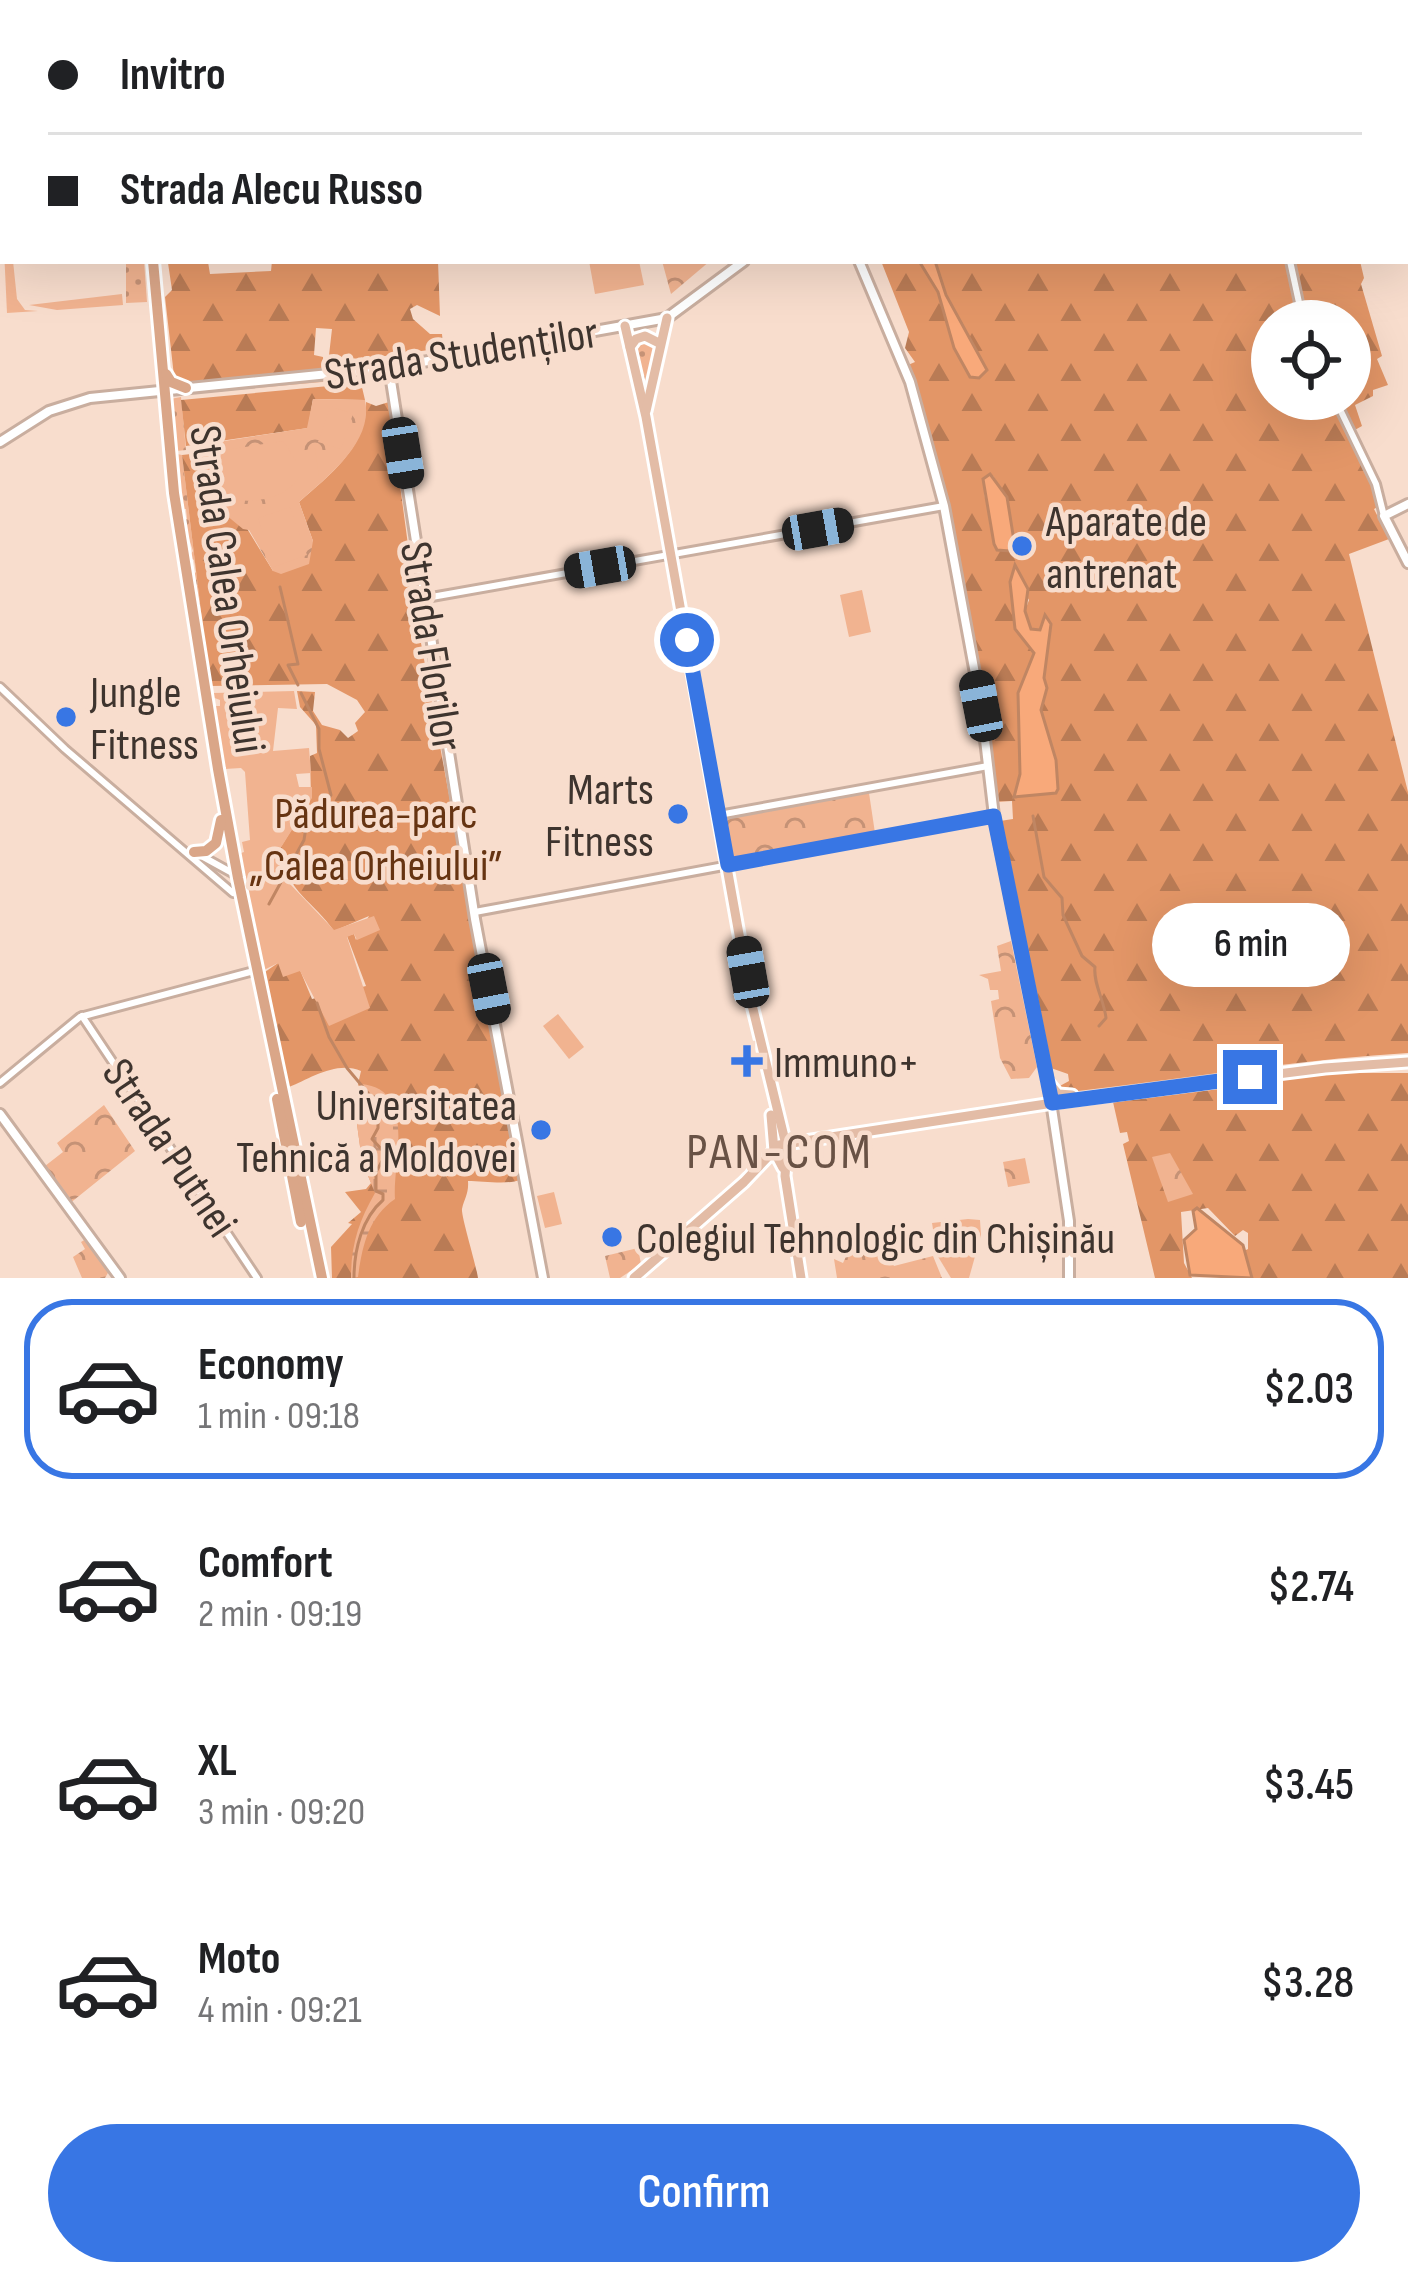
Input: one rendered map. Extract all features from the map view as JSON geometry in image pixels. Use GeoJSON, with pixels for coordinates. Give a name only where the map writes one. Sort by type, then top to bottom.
{"type":"FeatureCollection","features":[{"type":"Feature","properties":{"kind":"highway","name":"Strada Calea Orheiului"},"geometry":{"type":"LineString","coordinates":[[150,267],[182,564],[228,868],[322,1278]]}},
{"type":"Feature","properties":{"kind":"highway","name":"Strada Calea Orheiului"},"geometry":{"type":"LineString","coordinates":[[150,267],[165,392]]}},
{"type":"Feature","properties":{"kind":"highway"},"geometry":{"type":"LineString","coordinates":[[162,365],[170,380],[165,392]]}},
{"type":"Feature","properties":{"kind":"highway","name":"Strada Calea Orheiului"},"geometry":{"type":"LineString","coordinates":[[222,816],[238,878],[311,1278]]}},
{"type":"Feature","properties":{"kind":"highway"},"geometry":{"type":"LineString","coordinates":[[194,852],[206,851],[216,843],[222,816]]}},
{"type":"Feature","properties":{"kind":"main road","name":"Strada Studenților"},"geometry":{"type":"LineString","coordinates":[[0,442],[65,404],[389,368],[667,318],[740,264]]}},
{"type":"Feature","properties":{"kind":"main road"},"geometry":{"type":"LineString","coordinates":[[860,264],[910,382],[944,506],[981,706],[994,816],[1052,1103],[1069,1221],[1069,1278]]}},
{"type":"Feature","properties":{"kind":"main road"},"geometry":{"type":"LineString","coordinates":[[644,391],[667,318]]}},
{"type":"Feature","properties":{"kind":"main road"},"geometry":{"type":"LineString","coordinates":[[625,326],[644,391],[782,1149],[801,1278]]}},
{"type":"Feature","properties":{"kind":"main road"},"geometry":{"type":"LineString","coordinates":[[630,347],[645,336],[660,344]]}},
{"type":"Feature","properties":{"kind":"main road","name":"Strada Florilor"},"geometry":{"type":"LineString","coordinates":[[389,368],[475,912],[543,1278]]}},
{"type":"Feature","properties":{"kind":"main road"},"geometry":{"type":"LineString","coordinates":[[1408,503],[1384,516],[1408,563]]}},
{"type":"Feature","properties":{"kind":"main road"},"geometry":{"type":"LineString","coordinates":[[634,1278],[782,1149],[804,1140],[1325,1067],[1408,1062]]}},
{"type":"Feature","properties":{"kind":"main road"},"geometry":{"type":"LineString","coordinates":[[1048,1082],[1063,1096],[1107,1096]]}},
{"type":"Feature","properties":{"kind":"main road"},"geometry":{"type":"LineString","coordinates":[[0,1114],[120,1278]]}},
{"type":"Feature","properties":{"kind":"main road"},"geometry":{"type":"LineString","coordinates":[[760,1168],[772,1167],[785,1174]]}},
{"type":"Feature","properties":{"kind":"street"},"geometry":{"type":"LineString","coordinates":[[1291,264],[1298,300]]}},
{"type":"Feature","properties":{"kind":"street"},"geometry":{"type":"LineString","coordinates":[[1345,420],[1374,479],[1384,516]]}},
{"type":"Feature","properties":{"kind":"street"},"geometry":{"type":"LineString","coordinates":[[426,598],[944,506]]}},
{"type":"Feature","properties":{"kind":"street"},"geometry":{"type":"LineString","coordinates":[[0,687],[65,749],[233,892]]}},
{"type":"Feature","properties":{"kind":"street"},"geometry":{"type":"LineString","coordinates":[[719,815],[988,766]]}},
{"type":"Feature","properties":{"kind":"street"},"geometry":{"type":"LineString","coordinates":[[475,912],[994,816]]}},
{"type":"Feature","properties":{"kind":"street"},"geometry":{"type":"LineString","coordinates":[[178,844],[228,868],[238,878]]}},
{"type":"Feature","properties":{"kind":"street"},"geometry":{"type":"LineString","coordinates":[[0,1083],[82,1016],[250,972]]}},
{"type":"Feature","properties":{"kind":"street","name":"Strada Putnei"},"geometry":{"type":"LineString","coordinates":[[82,1016],[257,1278]]}},
{"type":"Feature","properties":{"kind":"green space"},"geometry":{"type":"Polygon","coordinates":[[[5,264],[13,264],[17,299],[25,310],[38,311],[7,313],[5,264]]]}},
{"type":"Feature","properties":{"kind":"green space"},"geometry":{"type":"Polygon","coordinates":[[[126,264],[144,264],[147,302],[126,303],[126,264]]]}},
{"type":"Feature","properties":{"kind":"green space"},"geometry":{"type":"Polygon","coordinates":[[[168,264],[208,264],[210,274],[271,271],[272,264],[438,264],[440,316],[417,305],[410,309],[413,319],[430,334],[442,334],[443,348],[328,364],[332,329],[316,328],[314,355],[323,357],[323,372],[179,384],[174,376],[165,297],[172,290],[168,264]]]}},
{"type":"Feature","properties":{"kind":"green space"},"geometry":{"type":"Polygon","coordinates":[[[590,264],[640,264],[644,285],[595,294],[590,264]]]}},
{"type":"Feature","properties":{"kind":"green space"},"geometry":{"type":"Polygon","coordinates":[[[663,264],[706,264],[671,294],[663,264]]]}},
{"type":"Feature","properties":{"kind":"green space"},"geometry":{"type":"Polygon","coordinates":[[[882,264],[921,264],[938,292],[954,348],[986,370],[946,295],[936,264],[1361,264],[1366,300],[1251,300],[1251,420],[1360,420],[1362,426],[1353,431],[1383,504],[1374,509],[1389,539],[1349,554],[1408,792],[1408,1053],[1062,1093],[1056,1088],[1069,1081],[1068,1074],[1048,1067],[1000,821],[1013,819],[1012,801],[996,802],[964,581],[940,472],[908,365],[915,362],[905,348],[909,332],[882,264]],[[993,476],[983,480],[990,527],[1010,551],[1015,547],[1007,497],[993,476]],[[1015,577],[1010,582],[1015,629],[1034,653],[1018,693],[1020,774],[1014,796],[1055,793],[1056,760],[1041,710],[1051,624],[1043,620],[1040,630],[1031,630],[1025,611],[1029,600],[1015,577]]]}},
{"type":"Feature","properties":{"kind":"green space"},"geometry":{"type":"Polygon","coordinates":[[[122,294],[123,305],[57,310],[29,305],[122,294]]]}},
{"type":"Feature","properties":{"kind":"green space"},"geometry":{"type":"Polygon","coordinates":[[[1371,318],[1382,356],[1377,359],[1388,385],[1373,390],[1373,396],[1371,318]]]}},
{"type":"Feature","properties":{"kind":"green space"},"geometry":{"type":"Polygon","coordinates":[[[639,340],[653,342],[656,348],[644,391],[634,345],[639,340]]]}},
{"type":"Feature","properties":{"kind":"green space"},"geometry":{"type":"Polygon","coordinates":[[[364,374],[366,378],[192,394],[192,391],[364,374]]]}},
{"type":"Feature","properties":{"kind":"green space"},"geometry":{"type":"Polygon","coordinates":[[[361,383],[365,400],[313,399],[308,428],[186,446],[181,400],[361,383]]]}},
{"type":"Feature","properties":{"kind":"green space"},"geometry":{"type":"Polygon","coordinates":[[[181,397],[186,450],[176,451],[170,399],[181,397]]]}},
{"type":"Feature","properties":{"kind":"green space"},"geometry":{"type":"Polygon","coordinates":[[[313,399],[365,400],[366,415],[363,430],[346,457],[299,502],[313,541],[309,564],[281,574],[273,571],[249,530],[209,501],[199,445],[307,428],[313,399]]]}},
{"type":"Feature","properties":{"kind":"green space","name":"Pădurea-parc „Calea Orheiului”"},"geometry":{"type":"Polygon","coordinates":[[[366,402],[376,406],[389,402],[421,643],[520,1180],[468,1181],[462,1213],[478,1278],[332,1278],[331,1247],[361,1212],[345,1192],[366,1189],[371,1183],[362,1161],[354,1102],[364,1102],[358,1084],[361,1071],[333,1069],[289,1087],[262,974],[278,963],[300,970],[312,999],[366,986],[347,936],[354,934],[356,940],[369,916],[334,931],[293,885],[284,850],[279,850],[311,798],[310,756],[317,753],[316,725],[300,707],[297,691],[315,692],[313,711],[322,725],[348,738],[358,731],[355,723],[365,712],[357,700],[327,684],[210,686],[182,455],[200,453],[204,458],[273,571],[313,541],[299,502],[354,446],[366,402]]]}},
{"type":"Feature","properties":{"kind":"green space"},"geometry":{"type":"Polygon","coordinates":[[[330,406],[353,414],[341,449],[318,442],[330,406]]]}},
{"type":"Feature","properties":{"kind":"green space"},"geometry":{"type":"Polygon","coordinates":[[[283,441],[296,461],[296,452],[315,448],[319,476],[299,476],[284,491],[261,500],[236,500],[217,491],[213,477],[220,451],[283,441]]]}},
{"type":"Feature","properties":{"kind":"green space"},"geometry":{"type":"Polygon","coordinates":[[[177,454],[182,455],[210,686],[192,576],[196,572],[189,557],[193,551],[183,520],[186,509],[181,509],[177,454]]]}},
{"type":"Feature","properties":{"kind":"green space"},"geometry":{"type":"Polygon","coordinates":[[[290,507],[307,555],[274,567],[258,518],[290,507]]]}},
{"type":"Feature","properties":{"kind":"green space"},"geometry":{"type":"Polygon","coordinates":[[[862,590],[871,632],[849,637],[840,595],[862,590]]]}},
{"type":"Feature","properties":{"kind":"green space"},"geometry":{"type":"Polygon","coordinates":[[[294,691],[297,709],[278,708],[273,751],[309,748],[311,773],[296,774],[299,787],[312,787],[312,798],[280,849],[284,850],[282,865],[290,884],[334,930],[374,916],[380,930],[357,940],[354,934],[347,937],[370,1008],[329,1026],[300,971],[283,977],[278,963],[264,970],[238,854],[244,852],[242,842],[250,840],[245,772],[225,769],[213,706],[220,706],[220,700],[212,697],[213,693],[294,691]]]}},
{"type":"Feature","properties":{"kind":"green space"},"geometry":{"type":"Polygon","coordinates":[[[869,793],[875,833],[737,861],[733,858],[726,821],[731,816],[869,793]]]}},
{"type":"Feature","properties":{"kind":"green space"},"geometry":{"type":"Polygon","coordinates":[[[1011,941],[1037,1067],[1029,1078],[1011,1079],[1000,1058],[991,1001],[999,999],[998,990],[990,990],[988,979],[979,975],[1001,971],[997,946],[1011,941]]]}},
{"type":"Feature","properties":{"kind":"green space"},"geometry":{"type":"Polygon","coordinates":[[[558,1014],[584,1047],[569,1059],[543,1026],[558,1014]]]}},
{"type":"Feature","properties":{"kind":"green space"},"geometry":{"type":"Polygon","coordinates":[[[1331,1073],[1408,1073],[1408,1278],[1252,1278],[1244,1251],[1248,1233],[1243,1230],[1235,1236],[1208,1208],[1181,1212],[1184,1263],[1192,1278],[1155,1278],[1123,1144],[1129,1141],[1127,1132],[1120,1133],[1113,1102],[1331,1073]]]}},
{"type":"Feature","properties":{"kind":"green space"},"geometry":{"type":"Polygon","coordinates":[[[361,1084],[379,1089],[390,1099],[396,1113],[398,1148],[395,1199],[372,1224],[358,1277],[351,1278],[357,1233],[375,1193],[362,1161],[354,1102],[368,1099],[361,1084]]]}},
{"type":"Feature","properties":{"kind":"green space"},"geometry":{"type":"Polygon","coordinates":[[[104,1105],[135,1151],[69,1204],[37,1160],[45,1166],[63,1152],[57,1143],[104,1105]]]}},
{"type":"Feature","properties":{"kind":"green space"},"geometry":{"type":"Polygon","coordinates":[[[1170,1153],[1193,1194],[1168,1202],[1152,1157],[1170,1153]]]}},
{"type":"Feature","properties":{"kind":"green space"},"geometry":{"type":"Polygon","coordinates":[[[1025,1158],[1030,1183],[1008,1187],[1003,1162],[1025,1158]]]}},
{"type":"Feature","properties":{"kind":"green space"},"geometry":{"type":"Polygon","coordinates":[[[554,1192],[562,1224],[545,1228],[537,1196],[554,1192]]]}},
{"type":"Feature","properties":{"kind":"green space"},"geometry":{"type":"Polygon","coordinates":[[[980,1220],[981,1235],[969,1278],[951,1278],[937,1255],[932,1223],[980,1220]]]}},
{"type":"Feature","properties":{"kind":"green space"},"geometry":{"type":"Polygon","coordinates":[[[86,1239],[109,1271],[105,1278],[82,1278],[73,1257],[85,1249],[81,1242],[86,1239]]]}},
{"type":"Feature","properties":{"kind":"green space"},"geometry":{"type":"Polygon","coordinates":[[[638,1248],[641,1264],[620,1278],[610,1278],[605,1256],[638,1248]]]}},
{"type":"Feature","properties":{"kind":"green space"},"geometry":{"type":"Polygon","coordinates":[[[849,1250],[887,1257],[894,1266],[933,1256],[942,1278],[837,1278],[834,1259],[843,1263],[849,1250]]]}},
{"type":"Feature","properties":{"kind":"shaded area"},"geometry":{"type":"Polygon","coordinates":[[[921,264],[936,264],[946,295],[987,370],[979,378],[970,377],[954,348],[938,292],[921,264]]]}},
{"type":"Feature","properties":{"kind":"shaded area"},"geometry":{"type":"Polygon","coordinates":[[[990,474],[1007,497],[1015,547],[1010,551],[997,550],[994,544],[983,479],[990,474]]]}},
{"type":"Feature","properties":{"kind":"shaded area"},"geometry":{"type":"Polygon","coordinates":[[[1015,565],[1028,589],[1025,611],[1031,629],[1040,630],[1045,615],[1051,624],[1041,710],[1056,760],[1058,789],[1014,797],[1020,774],[1018,693],[1034,653],[1015,629],[1010,582],[1015,565]]]}},
{"type":"Feature","properties":{"kind":"shaded area"},"geometry":{"type":"Polygon","coordinates":[[[1197,1208],[1243,1245],[1252,1278],[1190,1275],[1184,1240],[1196,1229],[1193,1211],[1197,1208]]]}},
{"type":"Feature","properties":{"kind":"waterway"},"geometry":{"type":"LineString","coordinates":[[280,587],[298,664],[288,665],[298,685]]}},
{"type":"Feature","properties":{"kind":"waterway"},"geometry":{"type":"LineString","coordinates":[[269,904],[304,840],[306,827],[331,795],[319,729],[301,693]]}},
{"type":"Feature","properties":{"kind":"waterway"},"geometry":{"type":"LineString","coordinates":[[1033,816],[1044,877],[1062,898],[1063,915],[1082,956],[1095,967],[1106,1018],[1099,1026]]}},
{"type":"Feature","properties":{"kind":"waterway"},"geometry":{"type":"LineString","coordinates":[[317,1003],[347,1068],[378,1105],[378,1128],[372,1139],[386,1154],[376,1172],[376,1191],[383,1194],[383,1200],[361,1235],[354,1278]]}},
{"type":"Feature","properties":{"kind":"place","name":"Aparate de antrenat"},"geometry":{"type":"Point","coordinates":[1022,546]}},
{"type":"Feature","properties":{"kind":"place","name":"Jungle Fitness"},"geometry":{"type":"Point","coordinates":[66,717]}},
{"type":"Feature","properties":{"kind":"place","name":"Marts Fitness"},"geometry":{"type":"Point","coordinates":[678,814]}},
{"type":"Feature","properties":{"kind":"place","name":"Immuno+"},"geometry":{"type":"Point","coordinates":[747,1061]}},
{"type":"Feature","properties":{"kind":"place","name":"Universitatea Tehnică a Moldovei"},"geometry":{"type":"Point","coordinates":[541,1130]}},
{"type":"Feature","properties":{"kind":"place","name":"Colegiul Tehnologic din Chișinău"},"geometry":{"type":"Point","coordinates":[612,1237]}},
{"type":"Feature","properties":{"kind":"district","name":"PAN-COM"},"geometry":{"type":"Point","coordinates":[780,1150]}},
{"type":"Feature","properties":{"kind":"route"},"geometry":{"type":"LineString","coordinates":[[687,640],[728,865],[994,816],[1052,1103],[1250,1077]]}}]}
